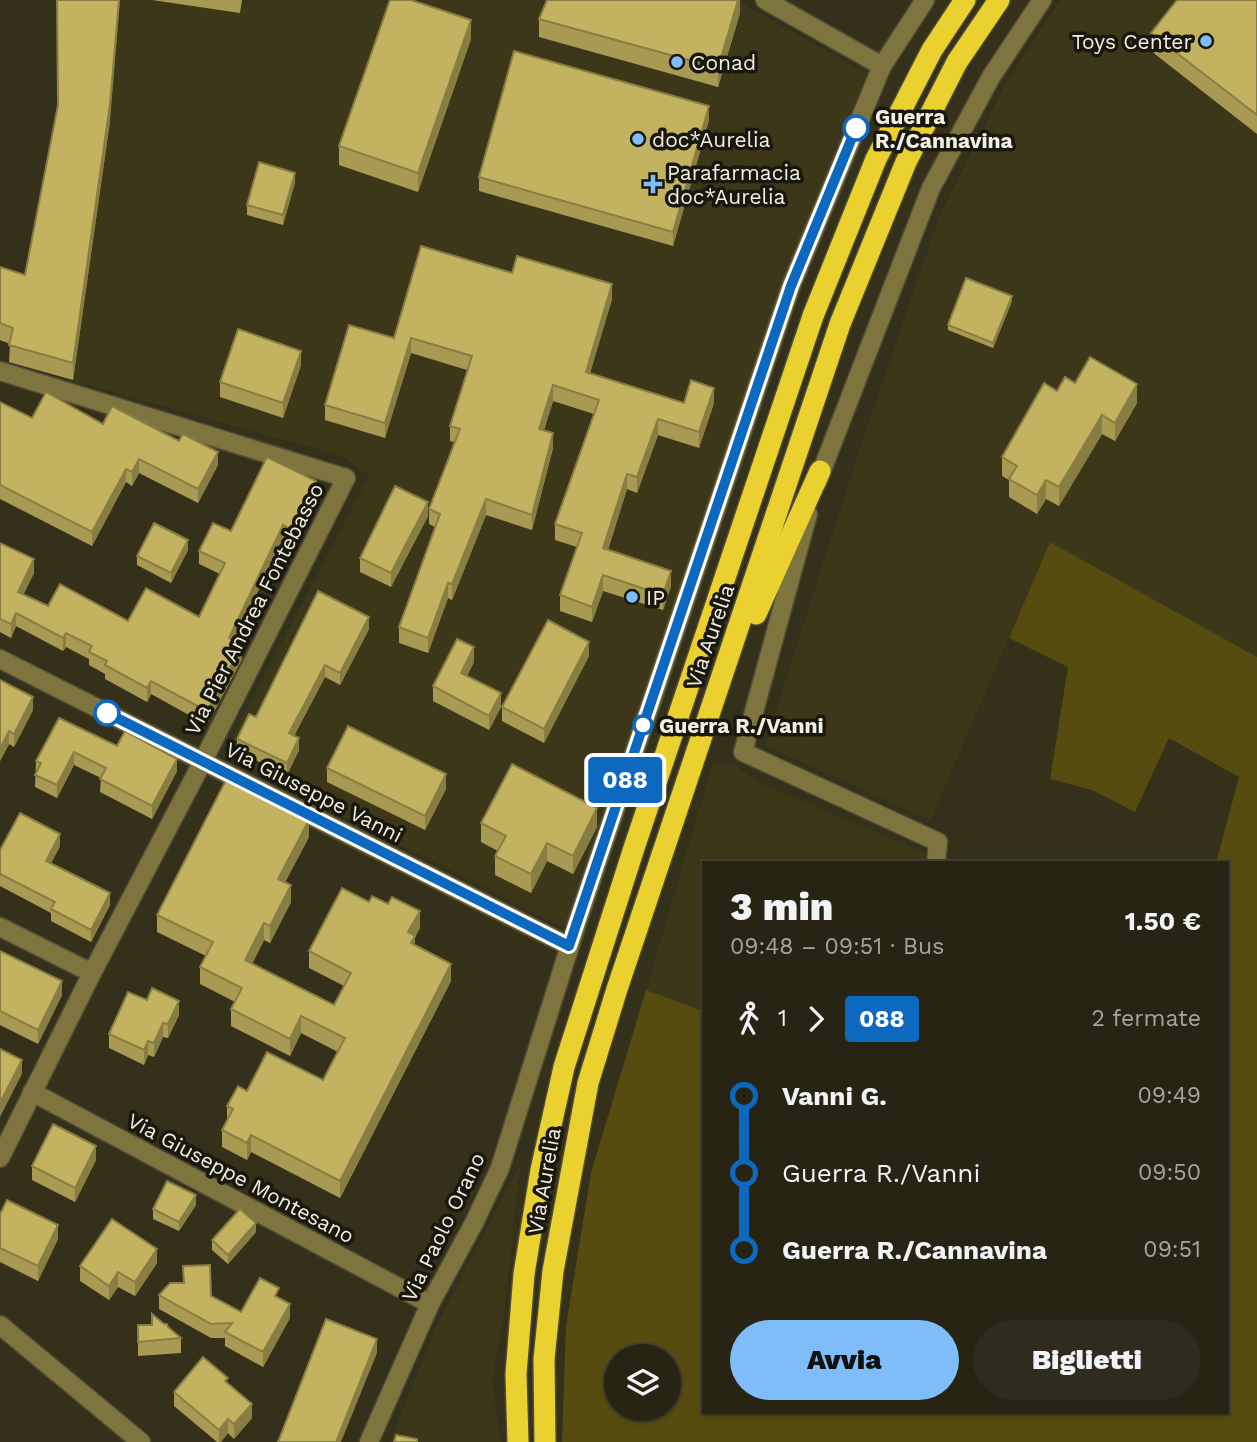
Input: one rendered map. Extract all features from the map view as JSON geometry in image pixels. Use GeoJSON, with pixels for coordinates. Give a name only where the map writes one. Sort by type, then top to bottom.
{"type":"FeatureCollection","features":[{"type":"Feature","properties":{"kind":"highway","name":"Via Aurelia"},"geometry":{"type":"LineString","coordinates":[[518,1442],[516,1374],[524,1274],[541,1170],[564,1067],[634,848],[813,316],[876,159],[932,50],[965,0]]}},
{"type":"Feature","properties":{"kind":"highway","name":"Via Aurelia"},"geometry":{"type":"LineString","coordinates":[[545,1442],[544,1359],[553,1271],[588,1083],[617,989],[840,324],[906,162],[957,62],[999,0]]}},
{"type":"Feature","properties":{"kind":"highway"},"geometry":{"type":"LineString","coordinates":[[726,668],[754,620],[820,471]]}},
{"type":"Feature","properties":{"kind":"street"},"geometry":{"type":"LineString","coordinates":[[765,0],[882,66]]}},
{"type":"Feature","properties":{"kind":"street","name":"Via Aurelia"},"geometry":{"type":"LineString","coordinates":[[569,946],[791,286],[882,66],[925,0]]}},
{"type":"Feature","properties":{"kind":"street"},"geometry":{"type":"LineString","coordinates":[[936,861],[938,842],[743,752],[820,471],[931,188],[991,77],[1042,0]]}},
{"type":"Feature","properties":{"kind":"street","name":"Via Pier Andrea Fontebasso"},"geometry":{"type":"LineString","coordinates":[[0,371],[346,478],[0,1158]]}},
{"type":"Feature","properties":{"kind":"street","name":"Via Giuseppe Vanni"},"geometry":{"type":"LineString","coordinates":[[0,659],[569,946]]}},
{"type":"Feature","properties":{"kind":"street"},"geometry":{"type":"LineString","coordinates":[[0,927],[92,973]]}},
{"type":"Feature","properties":{"kind":"street","name":"Via Paolo Orano"},"geometry":{"type":"LineString","coordinates":[[369,1442],[429,1304],[474,1223],[500,1168],[569,946]]}},
{"type":"Feature","properties":{"kind":"street","name":"Via Giuseppe Montesano"},"geometry":{"type":"LineString","coordinates":[[32,1092],[429,1304]]}},
{"type":"Feature","properties":{"kind":"street"},"geometry":{"type":"LineString","coordinates":[[0,1325],[141,1442]]}},
{"type":"Feature","properties":{"kind":"shaded area"},"geometry":{"type":"Polygon","coordinates":[[[57,0],[388,0],[419,6],[421,0],[736,0],[866,73],[578,920],[562,927],[223,755],[369,476],[342,456],[9,363],[58,122],[57,0]]]}},
{"type":"Feature","properties":{"kind":"shaded area"},"geometry":{"type":"Polygon","coordinates":[[[1060,0],[1257,0],[1257,657],[1050,542],[930,820],[765,745],[862,442],[940,215],[1004,87],[1060,0]]]}},
{"type":"Feature","properties":{"kind":"shaded area"},"geometry":{"type":"Polygon","coordinates":[[[1050,542],[1257,657],[1257,1442],[562,1442],[566,1326],[591,1173],[646,990],[702,1011],[702,1414],[1229,1414],[1229,861],[1217,861],[1239,777],[1169,738],[1135,812],[1092,790],[1050,779],[1068,667],[1009,638],[1050,542]]]}},
{"type":"Feature","properties":{"kind":"shaded area"},"geometry":{"type":"Polygon","coordinates":[[[713,763],[733,763],[760,784],[925,853],[924,861],[702,861],[702,1011],[646,990],[713,763]]]}},
{"type":"Feature","properties":{"kind":"shaded area"},"geometry":{"type":"Polygon","coordinates":[[[520,1165],[504,1314],[492,1382],[501,1442],[390,1442],[438,1323],[520,1165]]]}},
{"type":"Feature","properties":{"kind":"building"},"geometry":{"type":"Polygon","coordinates":[[[57,0],[119,0],[110,104],[73,363],[9,345],[13,328],[0,323],[0,267],[25,275],[58,105],[57,0]]]}},
{"type":"Feature","properties":{"kind":"building"},"geometry":{"type":"Polygon","coordinates":[[[390,0],[411,0],[471,20],[418,173],[339,146],[390,0]]]}},
{"type":"Feature","properties":{"kind":"building","name":"Conad"},"geometry":{"type":"Polygon","coordinates":[[[547,0],[738,0],[718,68],[539,19],[547,0]]]}},
{"type":"Feature","properties":{"kind":"building"},"geometry":{"type":"Polygon","coordinates":[[[1177,0],[1257,0],[1257,115],[1151,33],[1177,0]]]}},
{"type":"Feature","properties":{"kind":"building"},"geometry":{"type":"Polygon","coordinates":[[[514,51],[709,106],[673,232],[479,177],[514,51]]]}},
{"type":"Feature","properties":{"kind":"building"},"geometry":{"type":"Polygon","coordinates":[[[259,162],[295,173],[283,215],[247,205],[259,162]]]}},
{"type":"Feature","properties":{"kind":"building"},"geometry":{"type":"Polygon","coordinates":[[[421,246],[512,273],[517,256],[612,284],[586,372],[684,403],[691,380],[714,388],[699,432],[658,419],[637,477],[627,474],[603,548],[671,571],[663,595],[603,575],[592,607],[560,595],[582,533],[555,524],[599,400],[553,385],[539,429],[553,433],[532,515],[486,499],[452,584],[448,583],[428,638],[399,627],[440,514],[429,509],[460,429],[450,426],[472,356],[411,338],[385,423],[325,405],[349,325],[394,338],[421,246]]]}},
{"type":"Feature","properties":{"kind":"building"},"geometry":{"type":"Polygon","coordinates":[[[966,278],[1012,296],[993,343],[948,325],[966,278]]]}},
{"type":"Feature","properties":{"kind":"building"},"geometry":{"type":"Polygon","coordinates":[[[238,329],[301,351],[283,403],[220,382],[238,329]]]}},
{"type":"Feature","properties":{"kind":"building"},"geometry":{"type":"Polygon","coordinates":[[[1090,357],[1137,384],[1115,423],[1102,415],[1059,487],[1046,480],[1037,495],[1009,479],[1017,466],[1002,457],[1044,383],[1057,391],[1065,377],[1075,383],[1090,357]]]}},
{"type":"Feature","properties":{"kind":"building"},"geometry":{"type":"Polygon","coordinates":[[[46,392],[103,424],[112,406],[179,441],[183,434],[218,452],[198,489],[139,459],[132,472],[126,469],[92,532],[0,485],[0,402],[32,418],[46,392]]]}},
{"type":"Feature","properties":{"kind":"building"},"geometry":{"type":"Polygon","coordinates":[[[267,457],[316,481],[292,530],[283,525],[229,638],[242,645],[207,711],[151,681],[147,688],[105,665],[107,661],[89,652],[92,646],[66,633],[63,638],[16,613],[11,624],[0,619],[0,543],[34,559],[18,592],[48,606],[60,584],[128,621],[146,588],[199,617],[225,563],[199,551],[213,523],[231,531],[267,457]]]}},
{"type":"Feature","properties":{"kind":"building"},"geometry":{"type":"Polygon","coordinates":[[[395,486],[428,502],[391,573],[360,558],[395,486]]]}},
{"type":"Feature","properties":{"kind":"building"},"geometry":{"type":"Polygon","coordinates":[[[154,523],[188,540],[171,573],[137,556],[154,523]]]}},
{"type":"Feature","properties":{"kind":"building"},"geometry":{"type":"Polygon","coordinates":[[[318,591],[369,617],[340,673],[325,665],[289,733],[299,738],[287,763],[237,739],[249,714],[256,717],[318,591]]]}},
{"type":"Feature","properties":{"kind":"building"},"geometry":{"type":"Polygon","coordinates":[[[548,620],[589,642],[544,729],[502,707],[548,620]]]}},
{"type":"Feature","properties":{"kind":"building"},"geometry":{"type":"Polygon","coordinates":[[[457,639],[474,647],[461,673],[501,693],[489,716],[433,686],[457,639]]]}},
{"type":"Feature","properties":{"kind":"building"},"geometry":{"type":"Polygon","coordinates":[[[0,680],[33,697],[14,734],[9,731],[0,749],[0,680]]]}},
{"type":"Feature","properties":{"kind":"building"},"geometry":{"type":"Polygon","coordinates":[[[59,718],[117,746],[125,731],[177,759],[152,806],[100,779],[106,768],[74,752],[57,785],[35,775],[41,763],[36,761],[59,718]]]}},
{"type":"Feature","properties":{"kind":"building"},"geometry":{"type":"Polygon","coordinates":[[[348,726],[446,774],[425,816],[327,768],[348,726]]]}},
{"type":"Feature","properties":{"kind":"building"},"geometry":{"type":"Polygon","coordinates":[[[512,764],[597,808],[573,856],[547,843],[531,874],[495,856],[506,836],[481,823],[512,764]]]}},
{"type":"Feature","properties":{"kind":"building"},"geometry":{"type":"Polygon","coordinates":[[[227,778],[309,820],[278,879],[291,885],[270,926],[264,923],[245,960],[334,1005],[351,973],[309,951],[342,888],[369,902],[372,896],[388,904],[392,897],[420,911],[408,932],[415,936],[411,943],[451,964],[340,1181],[251,1135],[247,1143],[222,1130],[233,1109],[227,1106],[238,1086],[247,1091],[267,1052],[323,1080],[345,1038],[301,1016],[290,1039],[231,1009],[242,988],[200,967],[213,942],[157,915],[227,778]]]}},
{"type":"Feature","properties":{"kind":"building"},"geometry":{"type":"Polygon","coordinates":[[[20,813],[60,834],[46,861],[110,893],[91,930],[51,909],[55,902],[0,874],[0,850],[20,813]]]}},
{"type":"Feature","properties":{"kind":"building"},"geometry":{"type":"Polygon","coordinates":[[[0,951],[62,981],[38,1030],[0,1011],[0,951]]]}},
{"type":"Feature","properties":{"kind":"building"},"geometry":{"type":"Polygon","coordinates":[[[152,988],[179,1001],[168,1024],[163,1023],[154,1043],[148,1041],[144,1050],[109,1034],[128,992],[147,1000],[152,988]]]}},
{"type":"Feature","properties":{"kind":"building"},"geometry":{"type":"Polygon","coordinates":[[[0,1049],[22,1060],[0,1103],[0,1049]]]}},
{"type":"Feature","properties":{"kind":"building"},"geometry":{"type":"Polygon","coordinates":[[[53,1124],[96,1146],[75,1188],[32,1166],[53,1124]]]}},
{"type":"Feature","properties":{"kind":"building"},"geometry":{"type":"Polygon","coordinates":[[[167,1181],[196,1195],[179,1222],[153,1209],[167,1181]]]}},
{"type":"Feature","properties":{"kind":"building"},"geometry":{"type":"Polygon","coordinates":[[[7,1200],[58,1225],[38,1266],[0,1248],[0,1214],[7,1200]]]}},
{"type":"Feature","properties":{"kind":"building"},"geometry":{"type":"Polygon","coordinates":[[[240,1209],[256,1223],[228,1255],[212,1240],[240,1209]]]}},
{"type":"Feature","properties":{"kind":"building"},"geometry":{"type":"Polygon","coordinates":[[[112,1219],[157,1249],[135,1282],[118,1272],[109,1286],[80,1266],[112,1219]]]}},
{"type":"Feature","properties":{"kind":"building"},"geometry":{"type":"Polygon","coordinates":[[[210,1265],[211,1296],[241,1312],[260,1278],[279,1288],[275,1296],[290,1304],[263,1352],[225,1332],[232,1323],[211,1324],[159,1295],[170,1283],[184,1283],[183,1266],[210,1265]]]}},
{"type":"Feature","properties":{"kind":"building"},"geometry":{"type":"Polygon","coordinates":[[[152,1314],[181,1338],[138,1342],[138,1325],[152,1325],[152,1314]]]}},
{"type":"Feature","properties":{"kind":"building"},"geometry":{"type":"Polygon","coordinates":[[[326,1319],[377,1339],[336,1442],[278,1442],[326,1319]]]}},
{"type":"Feature","properties":{"kind":"building"},"geometry":{"type":"Polygon","coordinates":[[[203,1357],[228,1378],[225,1381],[252,1404],[234,1424],[228,1419],[219,1430],[174,1392],[203,1357]]]}},
{"type":"Feature","properties":{"kind":"building"},"geometry":{"type":"Polygon","coordinates":[[[396,1435],[417,1439],[417,1442],[394,1442],[396,1435]]]}},
{"type":"Feature","properties":{"kind":"bus line","name":"088"},"geometry":{"type":"LineString","coordinates":[[107,713],[569,946],[791,286],[856,128]]}},
{"type":"Feature","properties":{"kind":"place","name":"Toys Center"},"geometry":{"type":"Point","coordinates":[1206,41]}},
{"type":"Feature","properties":{"kind":"place","name":"Conad"},"geometry":{"type":"Point","coordinates":[677,62]}},
{"type":"Feature","properties":{"kind":"place","name":"Guerra R./Cannavina"},"geometry":{"type":"Point","coordinates":[856,128]}},
{"type":"Feature","properties":{"kind":"place","name":"doc*Aurelia"},"geometry":{"type":"Point","coordinates":[638,139]}},
{"type":"Feature","properties":{"kind":"place","name":"Parafarmacia doc*Aurelia"},"geometry":{"type":"Point","coordinates":[653,184]}},
{"type":"Feature","properties":{"kind":"place","name":"IP"},"geometry":{"type":"Point","coordinates":[632,597]}},
{"type":"Feature","properties":{"kind":"place","name":"Guerra R./Vanni"},"geometry":{"type":"Point","coordinates":[643,725]}}]}
